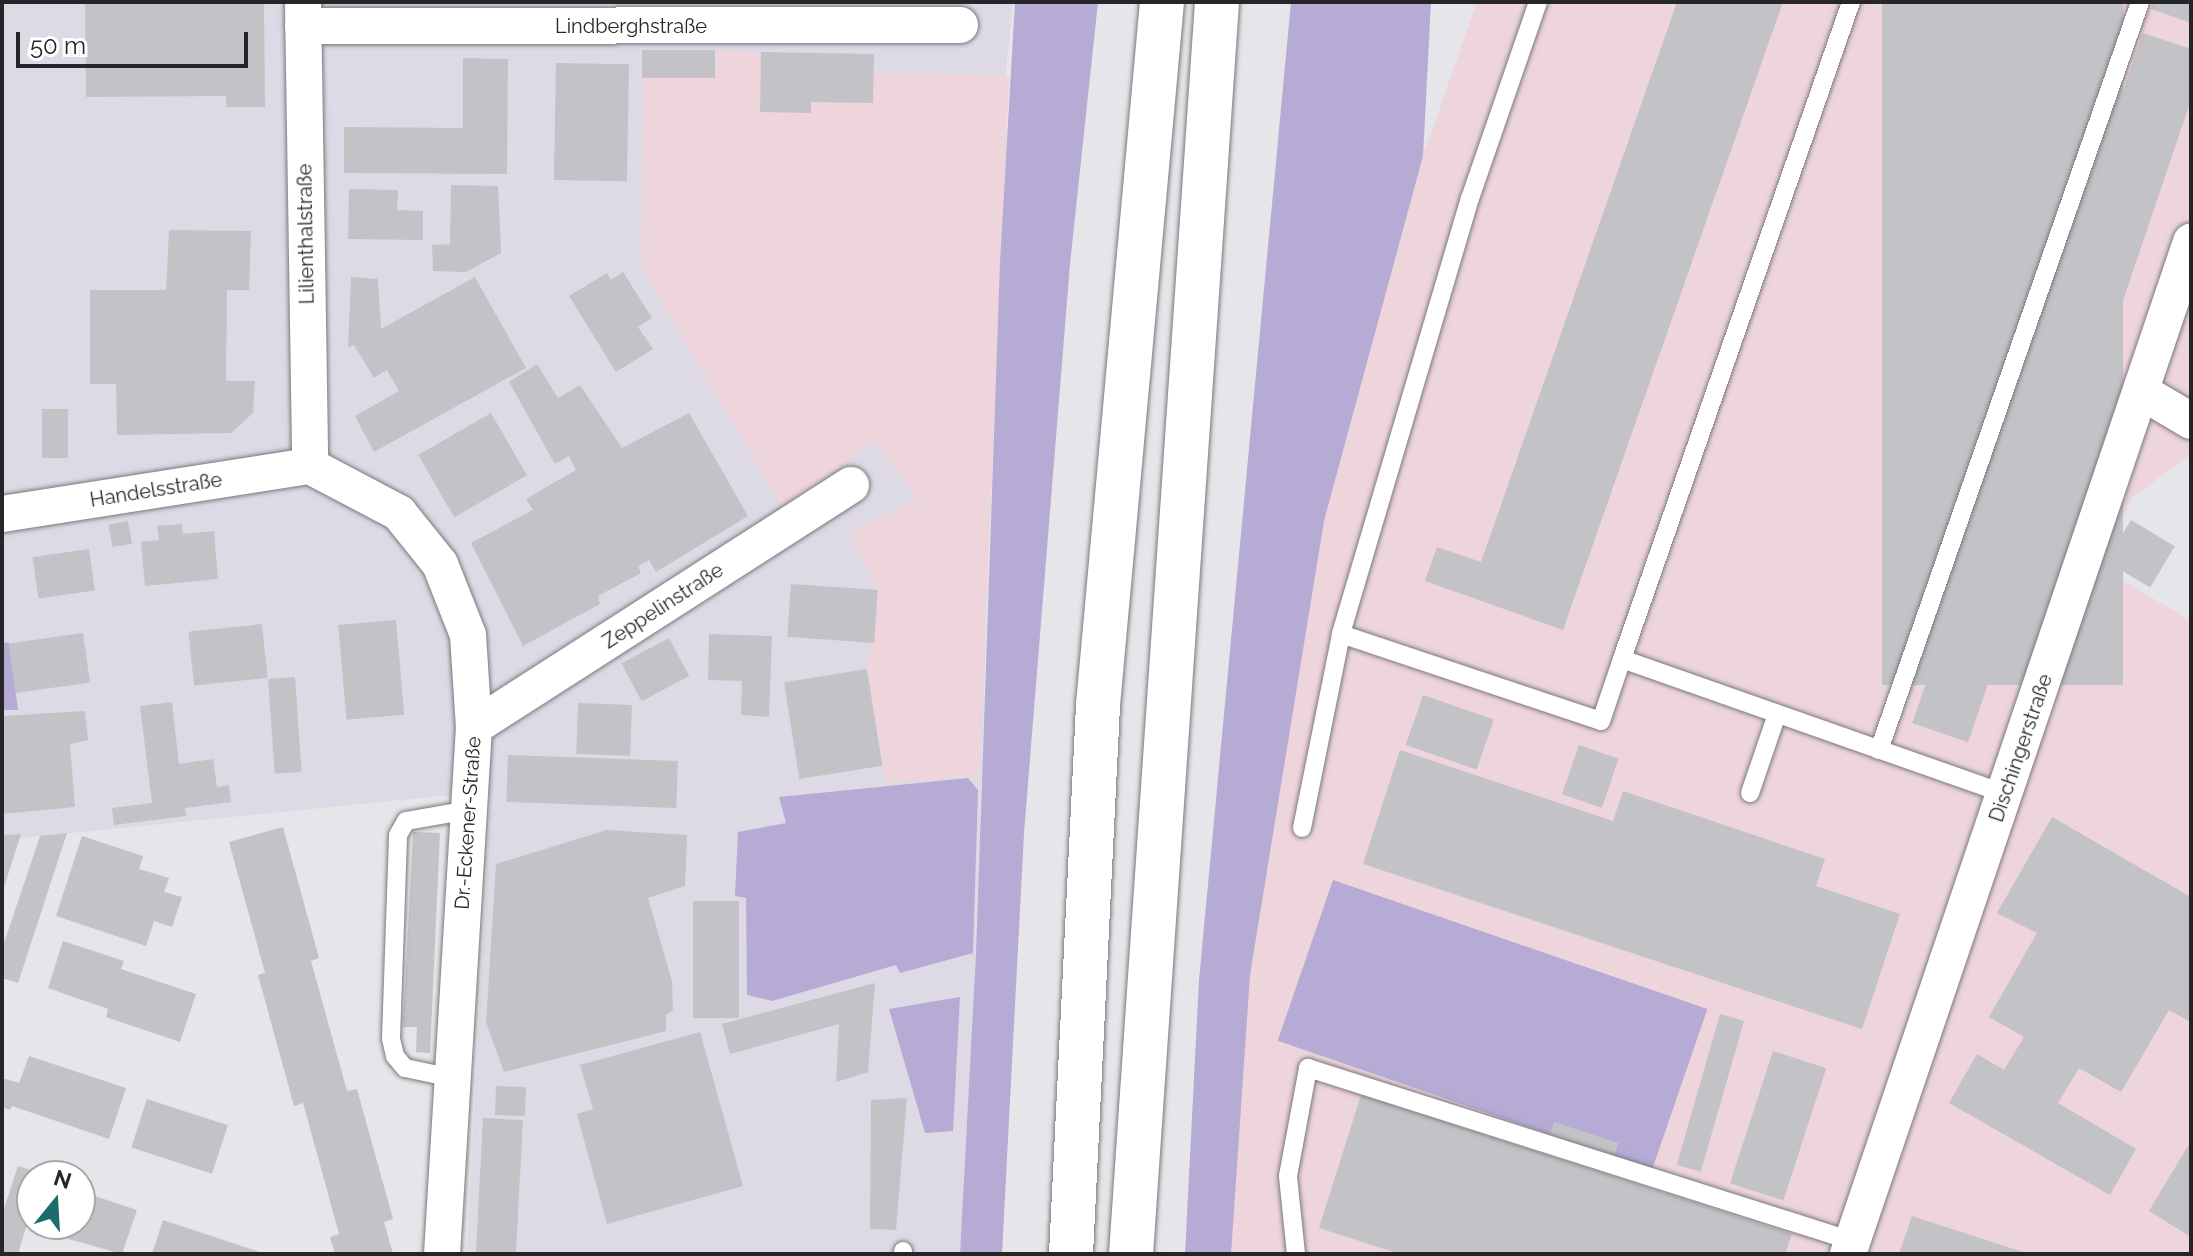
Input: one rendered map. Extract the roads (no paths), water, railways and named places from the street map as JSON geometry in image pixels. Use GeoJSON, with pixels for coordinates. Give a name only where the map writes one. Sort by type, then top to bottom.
{"type":"FeatureCollection","features":[{"type":"Feature","properties":{"kind":"highway"},"geometry":{"type":"LineString","coordinates":[[1071,1254],[1098,705],[1162,2]]}},
{"type":"Feature","properties":{"kind":"highway"},"geometry":{"type":"LineString","coordinates":[[1131,1254],[1217,2]]}},
{"type":"Feature","properties":{"kind":"highway"},"geometry":{"type":"LineString","coordinates":[[1212,63],[1228,2]]}},
{"type":"Feature","properties":{"kind":"street","name":"Lindberghstraße"},"geometry":{"type":"LineString","coordinates":[[303,14],[960,25]]}},
{"type":"Feature","properties":{"kind":"street","name":"Lilienthalstraße"},"geometry":{"type":"LineString","coordinates":[[303,14],[310,466]]}},
{"type":"Feature","properties":{"kind":"street","name":"Dischingerstraße"},"geometry":{"type":"LineString","coordinates":[[1850,1248],[2191,242]]}},
{"type":"Feature","properties":{"kind":"street"},"geometry":{"type":"LineString","coordinates":[[2142,392],[2191,421]]}},
{"type":"Feature","properties":{"kind":"street","name":"Handelsstraße"},"geometry":{"type":"LineString","coordinates":[[5,521],[310,466]]}},
{"type":"Feature","properties":{"kind":"street","name":"Dr.-Eckener-Straße"},"geometry":{"type":"LineString","coordinates":[[310,466],[399,513],[440,564],[468,635],[474,727],[442,1254]]}},
{"type":"Feature","properties":{"kind":"street","name":"Zeppelinstraße"},"geometry":{"type":"LineString","coordinates":[[474,727],[851,485]]}},
{"type":"Feature","properties":{"kind":"lane"},"geometry":{"type":"LineString","coordinates":[[1302,828],[1341,634],[1470,198],[1538,2]]}},
{"type":"Feature","properties":{"kind":"lane"},"geometry":{"type":"LineString","coordinates":[[1341,634],[1601,721],[1851,2]]}},
{"type":"Feature","properties":{"kind":"lane"},"geometry":{"type":"LineString","coordinates":[[1879,750],[2140,2]]}},
{"type":"Feature","properties":{"kind":"lane"},"geometry":{"type":"LineString","coordinates":[[1622,659],[2005,794]]}},
{"type":"Feature","properties":{"kind":"lane"},"geometry":{"type":"LineString","coordinates":[[1750,793],[1777,714]]}},
{"type":"Feature","properties":{"kind":"lane"},"geometry":{"type":"LineString","coordinates":[[453,1078],[405,1068],[391,1038],[398,835],[406,821],[469,810]]}},
{"type":"Feature","properties":{"kind":"lane"},"geometry":{"type":"LineString","coordinates":[[1296,1254],[1288,1176],[1308,1068],[1850,1248]]}}]}
